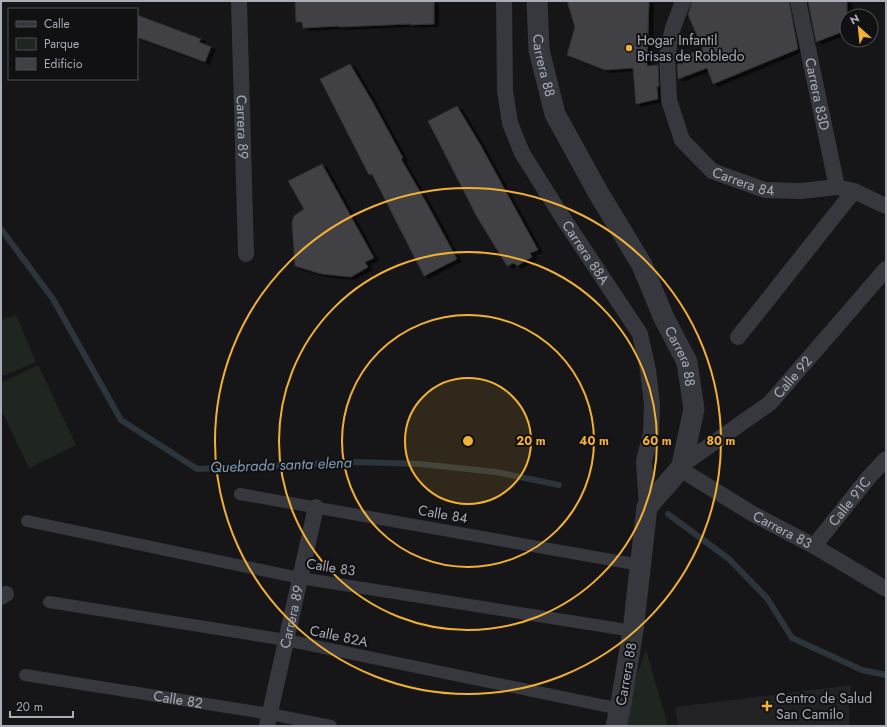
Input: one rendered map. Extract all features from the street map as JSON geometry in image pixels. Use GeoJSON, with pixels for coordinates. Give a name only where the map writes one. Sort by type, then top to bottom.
{"type":"FeatureCollection","features":[{"type":"Feature","properties":{"kind":"street","name":"Carrera 89"},"geometry":{"type":"LineString","coordinates":[[239,1],[246,254]]}},
{"type":"Feature","properties":{"kind":"street","name":"Carrera 88A"},"geometry":{"type":"LineString","coordinates":[[504,1],[505,91],[510,123],[522,153],[640,334],[648,370],[652,405],[651,433],[644,461],[647,507]]}},
{"type":"Feature","properties":{"kind":"street","name":"Carrera 88"},"geometry":{"type":"LineString","coordinates":[[537,1],[539,50],[555,114],[599,194],[642,265],[663,316],[687,362],[694,409],[681,467],[647,507],[633,631],[618,718]]}},
{"type":"Feature","properties":{"kind":"street","name":"Carrera 84"},"geometry":{"type":"LineString","coordinates":[[683,1],[673,28],[667,56],[669,100],[682,140],[712,170],[765,190],[801,191],[837,187],[854,190],[886,206]]}},
{"type":"Feature","properties":{"kind":"street","name":"Carrera 83D"},"geometry":{"type":"LineString","coordinates":[[798,1],[837,187]]}},
{"type":"Feature","properties":{"kind":"street"},"geometry":{"type":"LineString","coordinates":[[738,337],[854,190]]}},
{"type":"Feature","properties":{"kind":"street","name":"Calle 92"},"geometry":{"type":"LineString","coordinates":[[681,467],[770,403],[886,269]]}},
{"type":"Feature","properties":{"kind":"street","name":"Calle 91C"},"geometry":{"type":"LineString","coordinates":[[814,546],[869,477],[886,459]]}},
{"type":"Feature","properties":{"kind":"street","name":"Carrera 83"},"geometry":{"type":"LineString","coordinates":[[681,467],[752,514],[814,546],[886,589]]}},
{"type":"Feature","properties":{"kind":"street","name":"Calle 84"},"geometry":{"type":"LineString","coordinates":[[240,494],[640,565]]}},
{"type":"Feature","properties":{"kind":"street","name":"Carrera 89"},"geometry":{"type":"LineString","coordinates":[[269,720],[316,507]]}},
{"type":"Feature","properties":{"kind":"street","name":"Calle 83"},"geometry":{"type":"LineString","coordinates":[[27,521],[300,578],[633,631]]}},
{"type":"Feature","properties":{"kind":"street","name":"Calle 82A"},"geometry":{"type":"LineString","coordinates":[[50,602],[286,640],[618,718]]}},
{"type":"Feature","properties":{"kind":"street","name":"Calle 82"},"geometry":{"type":"LineString","coordinates":[[25,675],[269,720],[331,726]]}},
{"type":"Feature","properties":{"kind":"shaded area","name":"Centro de Salud San Camilo"},"geometry":{"type":"Polygon","coordinates":[[[851,685],[849,705],[850,726],[678,726],[675,707],[851,685]]]}},
{"type":"Feature","properties":{"kind":"green space"},"geometry":{"type":"Polygon","coordinates":[[[16,315],[36,362],[3,376],[1,371],[1,320],[16,315]]]}},
{"type":"Feature","properties":{"kind":"green space"},"geometry":{"type":"Polygon","coordinates":[[[38,365],[76,445],[29,468],[1,409],[1,383],[38,365]]]}},
{"type":"Feature","properties":{"kind":"green space"},"geometry":{"type":"Polygon","coordinates":[[[646,650],[668,726],[618,726],[646,650]]]}},
{"type":"Feature","properties":{"kind":"building"},"geometry":{"type":"Polygon","coordinates":[[[295,1],[434,1],[434,24],[303,28],[302,22],[296,22],[295,1]]]}},
{"type":"Feature","properties":{"kind":"building"},"geometry":{"type":"Polygon","coordinates":[[[567,1],[649,1],[647,66],[658,65],[658,99],[636,104],[633,68],[605,70],[567,55],[575,27],[567,1]]]}},
{"type":"Feature","properties":{"kind":"building"},"geometry":{"type":"Polygon","coordinates":[[[692,1],[789,1],[798,49],[713,84],[707,68],[678,79],[677,64],[682,64],[683,56],[703,49],[688,15],[692,1]]]}},
{"type":"Feature","properties":{"kind":"building"},"geometry":{"type":"Polygon","coordinates":[[[808,1],[847,1],[847,8],[839,8],[839,33],[816,42],[808,1]]]}},
{"type":"Feature","properties":{"kind":"building"},"geometry":{"type":"Polygon","coordinates":[[[138,15],[201,39],[199,42],[211,47],[205,62],[138,37],[138,15]]]}},
{"type":"Feature","properties":{"kind":"building"},"geometry":{"type":"Polygon","coordinates":[[[350,64],[372,101],[403,158],[401,159],[457,259],[424,276],[372,174],[369,175],[320,79],[350,64]]]}},
{"type":"Feature","properties":{"kind":"building"},"geometry":{"type":"Polygon","coordinates":[[[457,106],[481,146],[538,250],[530,253],[532,257],[517,266],[514,263],[507,266],[477,217],[428,121],[457,106]]]}},
{"type":"Feature","properties":{"kind":"building"},"geometry":{"type":"Polygon","coordinates":[[[322,164],[374,258],[365,262],[368,267],[351,277],[322,274],[295,266],[292,223],[294,216],[304,209],[288,181],[322,164]]]}},
{"type":"Feature","properties":{"kind":"waterway","name":"Quebrada santa elena"},"geometry":{"type":"LineString","coordinates":[[1,229],[53,299],[121,420],[197,469],[354,462],[420,464],[496,472],[559,485]]}},
{"type":"Feature","properties":{"kind":"waterway"},"geometry":{"type":"LineString","coordinates":[[668,514],[729,559],[767,598],[792,638],[862,670],[886,675]]}},
{"type":"Feature","properties":{"kind":"place","name":"Hogar Infantil Brisas de Robledo"},"geometry":{"type":"Point","coordinates":[629,48]}},
{"type":"Feature","properties":{"kind":"place","name":"Centro de Salud San Camilo"},"geometry":{"type":"Point","coordinates":[767,706]}}]}
